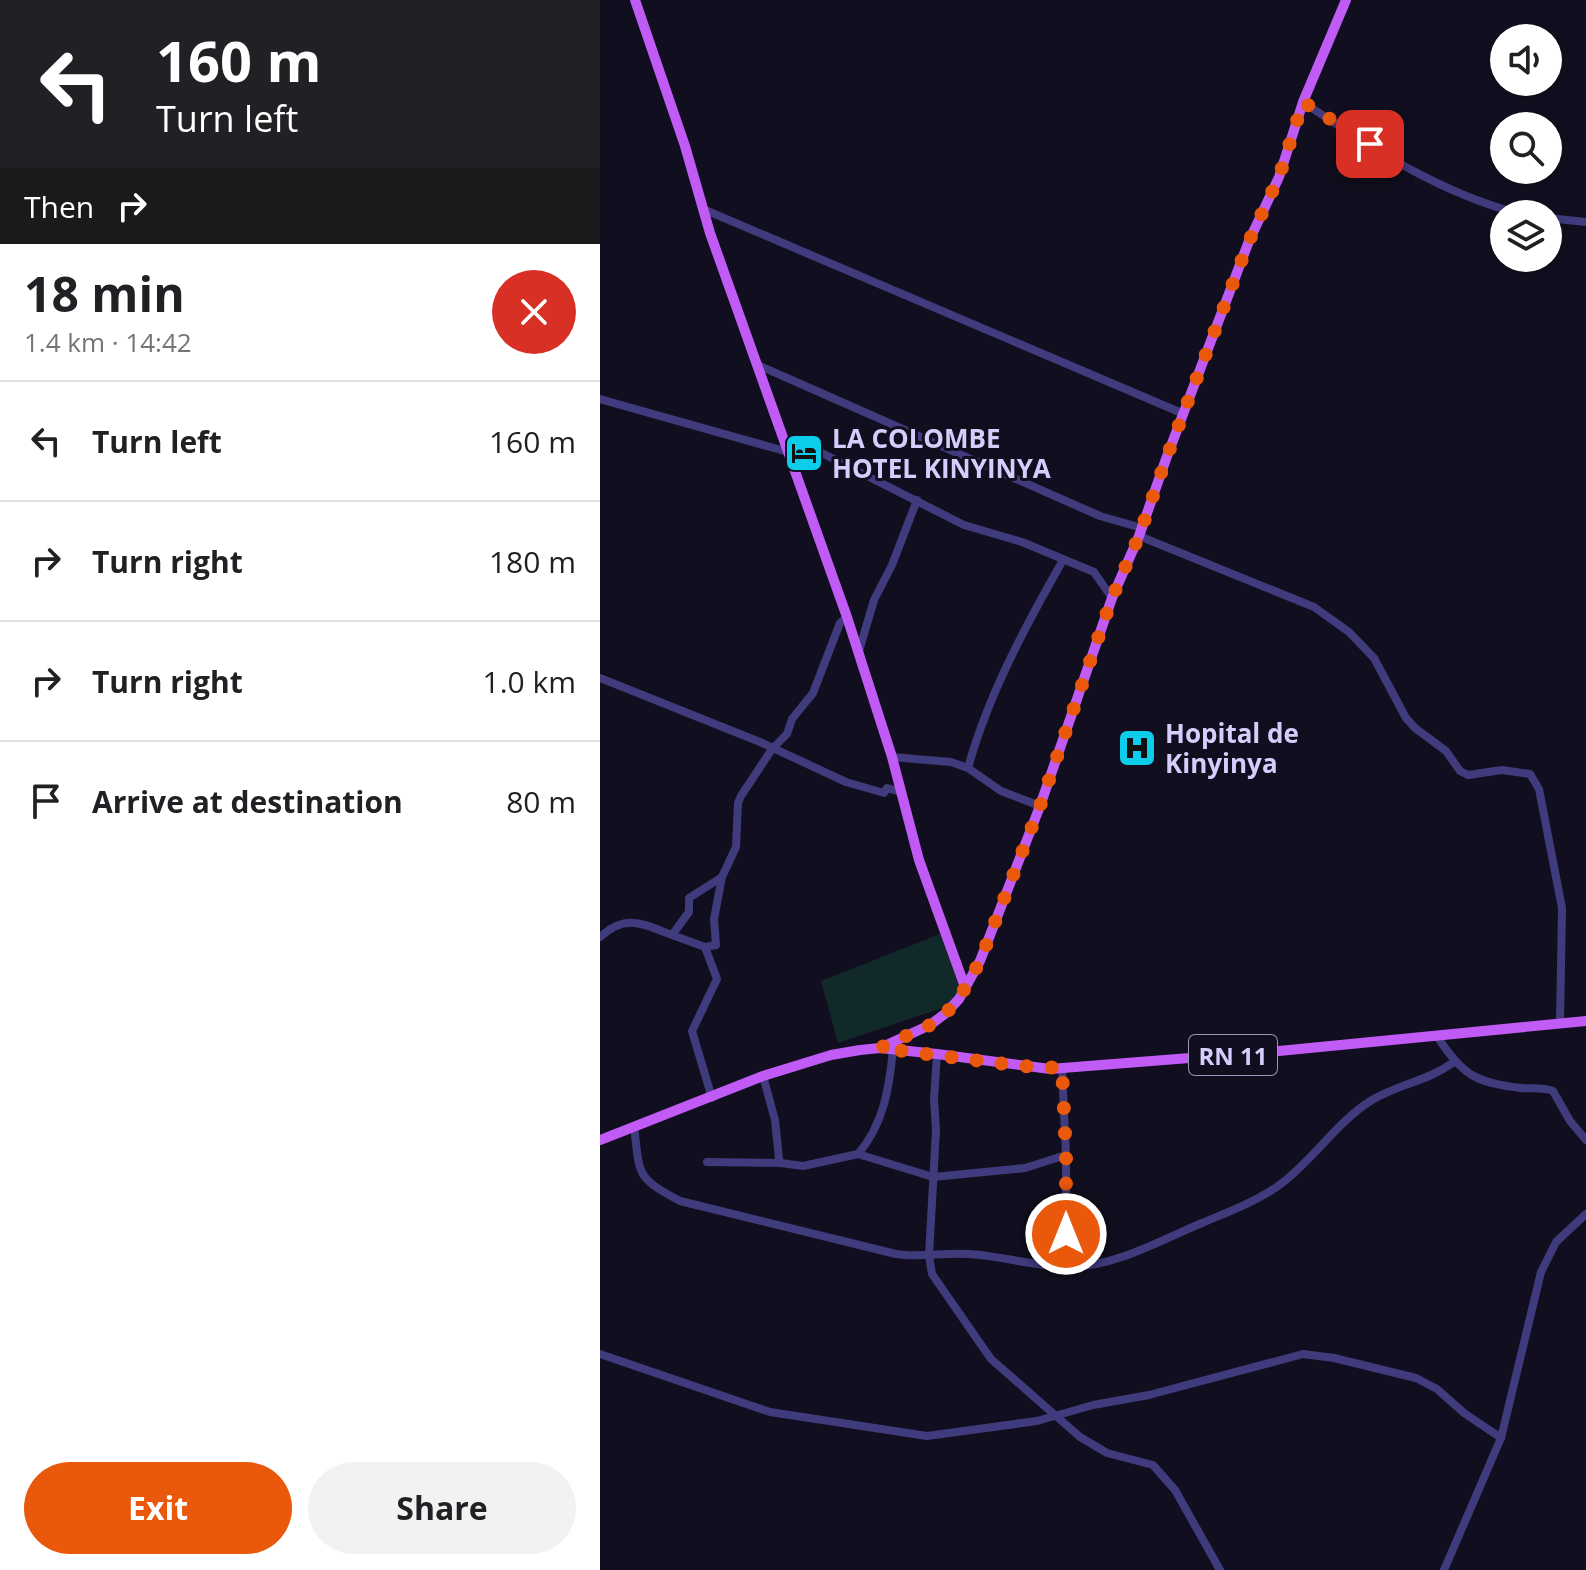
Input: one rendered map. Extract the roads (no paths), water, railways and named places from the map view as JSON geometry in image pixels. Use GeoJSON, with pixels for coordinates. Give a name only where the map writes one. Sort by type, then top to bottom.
{"type":"FeatureCollection","features":[{"type":"Feature","properties":{"kind":"main road"},"geometry":{"type":"LineString","coordinates":[[635,0],[703,209],[859,651],[892,757],[919,860],[965,987]]}},
{"type":"Feature","properties":{"kind":"main road"},"geometry":{"type":"LineString","coordinates":[[880,1048],[930,1025],[953,1007],[980,961],[1040,806],[1112,598],[1141,532],[1249,241],[1279,177],[1303,102],[1346,0]]}},
{"type":"Feature","properties":{"kind":"main road","name":"RN 11"},"geometry":{"type":"LineString","coordinates":[[600,1140],[763,1076],[831,1055],[880,1048],[1020,1066],[1062,1068],[1586,1021]]}},
{"type":"Feature","properties":{"kind":"street"},"geometry":{"type":"LineString","coordinates":[[1303,102],[1421,177],[1490,206]]}},
{"type":"Feature","properties":{"kind":"street"},"geometry":{"type":"LineString","coordinates":[[703,209],[1184,414]]}},
{"type":"Feature","properties":{"kind":"street"},"geometry":{"type":"LineString","coordinates":[[1562,219],[1586,222]]}},
{"type":"Feature","properties":{"kind":"street"},"geometry":{"type":"LineString","coordinates":[[758,365],[1314,607],[1349,632],[1374,658],[1406,718],[1446,751],[1460,771],[1468,775],[1502,770],[1530,774],[1539,789],[1562,908],[1560,1024]]}},
{"type":"Feature","properties":{"kind":"street"},"geometry":{"type":"LineString","coordinates":[[600,399],[789,456],[806,446],[964,525],[1022,542],[1094,572],[1112,598]]}},
{"type":"Feature","properties":{"kind":"street"},"geometry":{"type":"LineString","coordinates":[[859,651],[874,600],[892,565],[917,500]]}},
{"type":"Feature","properties":{"kind":"street"},"geometry":{"type":"LineString","coordinates":[[968,768],[977,735],[995,692],[1063,560]]}},
{"type":"Feature","properties":{"kind":"street"},"geometry":{"type":"LineString","coordinates":[[600,937],[616,925],[629,922],[641,923],[705,947],[716,945],[714,919],[722,877],[736,847],[741,796],[813,693],[840,623],[847,617]]}},
{"type":"Feature","properties":{"kind":"street"},"geometry":{"type":"LineString","coordinates":[[600,678],[863,788],[884,793],[892,787],[901,792]]}},
{"type":"Feature","properties":{"kind":"street"},"geometry":{"type":"LineString","coordinates":[[892,757],[951,762],[968,768],[1001,791],[1040,806]]}},
{"type":"Feature","properties":{"kind":"street"},"geometry":{"type":"LineString","coordinates":[[672,935],[689,912],[689,898],[722,877]]}},
{"type":"Feature","properties":{"kind":"street"},"geometry":{"type":"LineString","coordinates":[[705,947],[717,979],[692,1031],[712,1098]]}},
{"type":"Feature","properties":{"kind":"street"},"geometry":{"type":"LineString","coordinates":[[1437,1036],[1454,1062],[1471,1076],[1486,1082],[1553,1091],[1570,1121],[1586,1140]]}},
{"type":"Feature","properties":{"kind":"street"},"geometry":{"type":"LineString","coordinates":[[858,1154],[869,1141],[882,1111],[889,1090],[893,1050]]}},
{"type":"Feature","properties":{"kind":"street"},"geometry":{"type":"LineString","coordinates":[[937,1054],[929,1256],[932,1274],[991,1359],[1036,1397],[1053,1416],[1107,1453],[1153,1465],[1175,1490],[1220,1570]]}},
{"type":"Feature","properties":{"kind":"street"},"geometry":{"type":"LineString","coordinates":[[634,1126],[642,1176],[651,1185],[680,1201],[896,1254],[988,1255],[1073,1267],[1143,1249],[1249,1202],[1278,1186],[1370,1101],[1401,1086],[1436,1075],[1454,1062]]}},
{"type":"Feature","properties":{"kind":"street"},"geometry":{"type":"LineString","coordinates":[[1062,1068],[1066,1234],[1073,1267]]}},
{"type":"Feature","properties":{"kind":"street"},"geometry":{"type":"LineString","coordinates":[[763,1076],[775,1120],[781,1163]]}},
{"type":"Feature","properties":{"kind":"street"},"geometry":{"type":"LineString","coordinates":[[707,1162],[803,1166],[858,1154],[933,1177],[1025,1168],[1066,1155]]}},
{"type":"Feature","properties":{"kind":"street"},"geometry":{"type":"LineString","coordinates":[[1444,1570],[1501,1438],[1541,1272],[1556,1242],[1586,1214]]}},
{"type":"Feature","properties":{"kind":"street"},"geometry":{"type":"LineString","coordinates":[[600,1354],[770,1412],[927,1436],[1028,1423],[1303,1354],[1347,1360],[1416,1378],[1437,1389],[1464,1413],[1501,1438]]}},
{"type":"Feature","properties":{"kind":"place","name":"LA COLOMBE HOTEL KINYINYA"},"geometry":{"type":"Point","coordinates":[804,453]}},
{"type":"Feature","properties":{"kind":"place","name":"Hopital de Kinyinya"},"geometry":{"type":"Point","coordinates":[1137,748]}}]}
